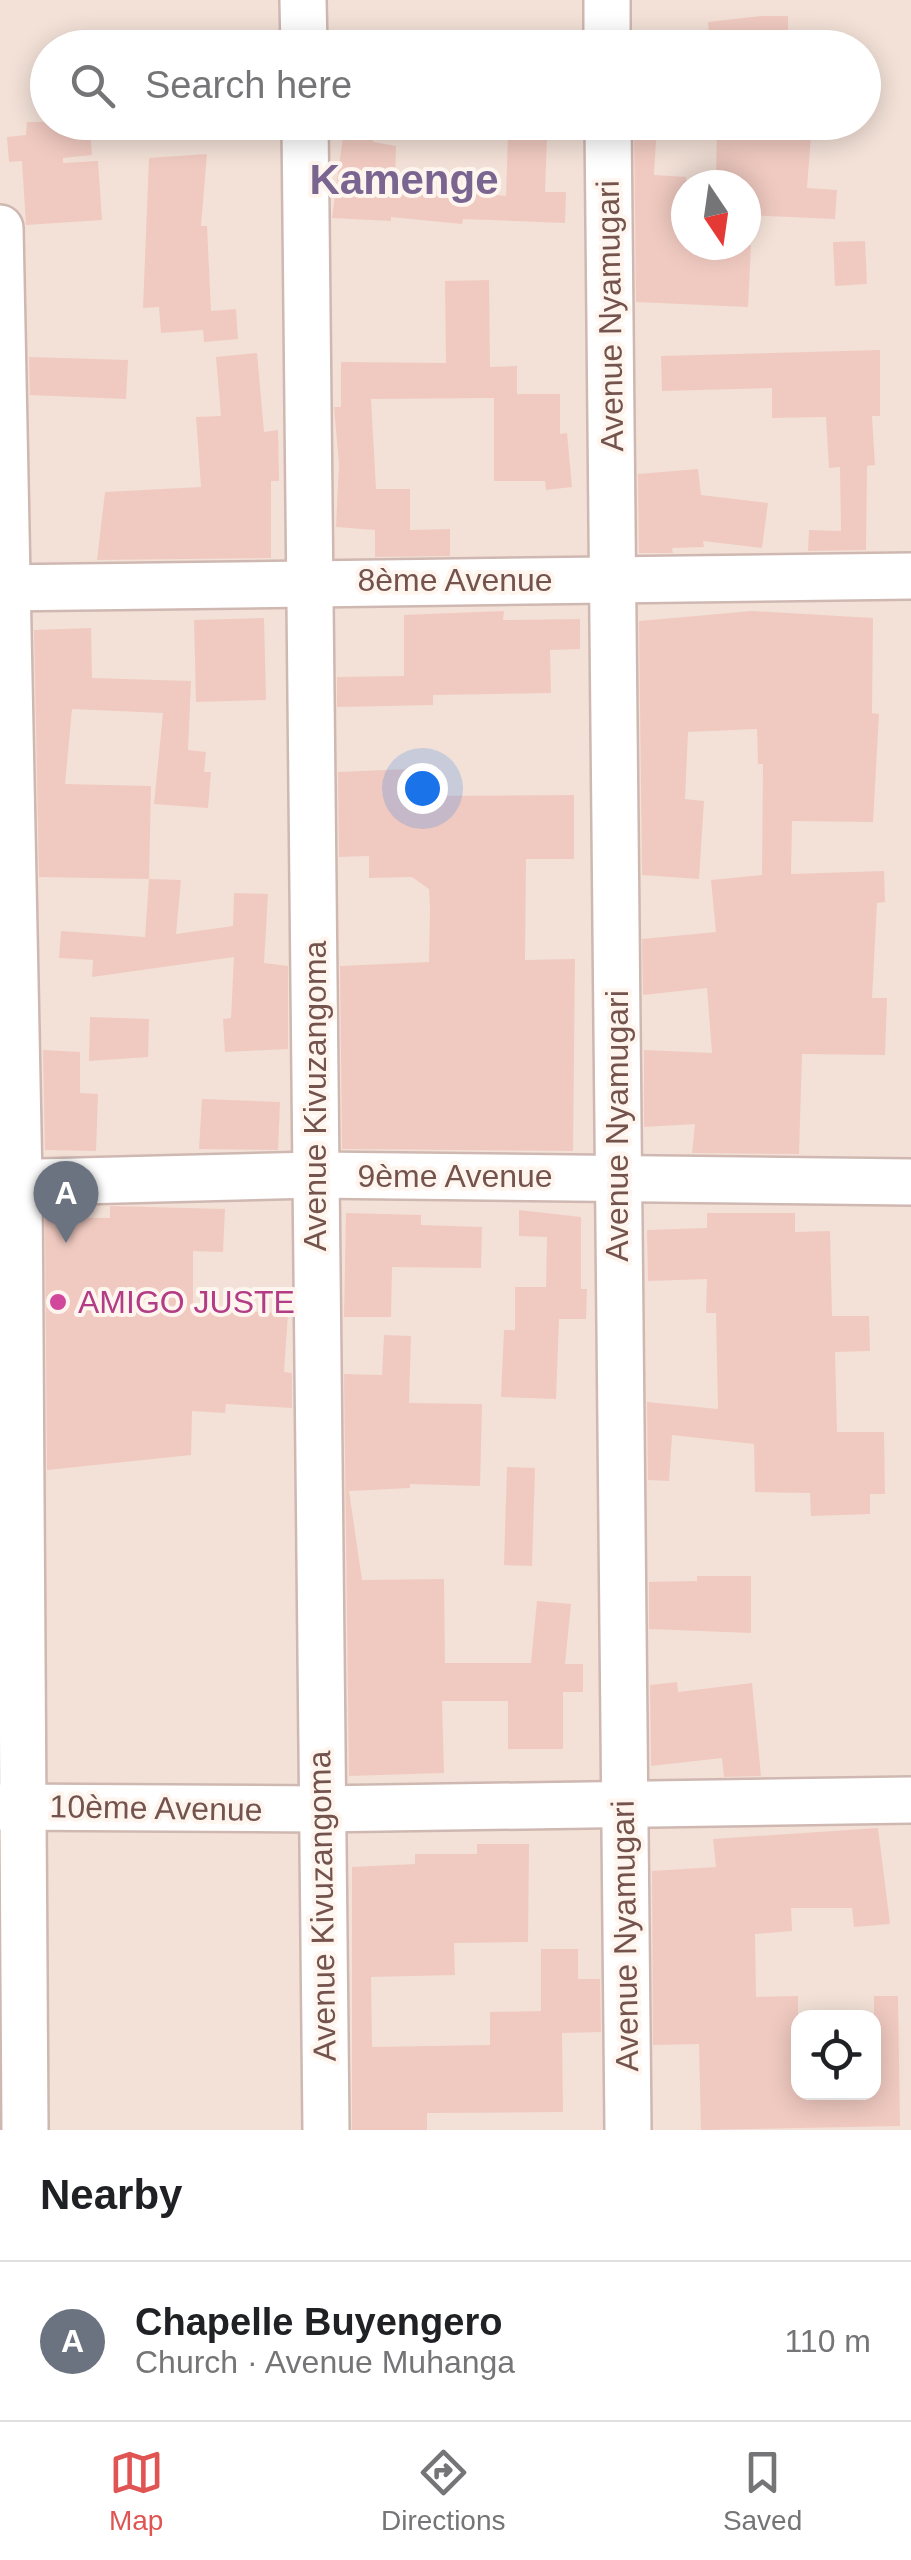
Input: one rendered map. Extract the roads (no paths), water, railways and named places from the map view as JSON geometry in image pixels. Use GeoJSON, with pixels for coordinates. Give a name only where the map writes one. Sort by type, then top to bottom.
{"type":"FeatureCollection","features":[{"type":"Feature","properties":{"kind":"street"},"geometry":{"type":"LineString","coordinates":[[303,0],[304,30]]}},
{"type":"Feature","properties":{"kind":"street"},"geometry":{"type":"LineString","coordinates":[[606,0],[607,30]]}},
{"type":"Feature","properties":{"kind":"street","name":"Avenue Kivuzangoma"},"geometry":{"type":"LineString","coordinates":[[305,140],[319,1809],[326,2130]]}},
{"type":"Feature","properties":{"kind":"street","name":"Avenue Nyamugari"},"geometry":{"type":"LineString","coordinates":[[608,140],[628,2130]]}},
{"type":"Feature","properties":{"kind":"street"},"geometry":{"type":"LineString","coordinates":[[0,228],[12,1807],[24,2130]]}},
{"type":"Feature","properties":{"kind":"street","name":"8ème Avenue"},"geometry":{"type":"LineString","coordinates":[[2,588],[911,576]]}},
{"type":"Feature","properties":{"kind":"street","name":"9ème Avenue"},"geometry":{"type":"LineString","coordinates":[[9,1182],[316,1175],[911,1182]]}},
{"type":"Feature","properties":{"kind":"street","name":"10ème Avenue"},"geometry":{"type":"LineString","coordinates":[[12,1807],[319,1809],[911,1800]]}},
{"type":"Feature","properties":{"kind":"place","name":"Chapelle Buyengero"},"geometry":{"type":"Point","coordinates":[66,1243]}},
{"type":"Feature","properties":{"kind":"place","name":"AMIGO JUSTE"},"geometry":{"type":"Point","coordinates":[58,1302]}},
{"type":"Feature","properties":{"kind":"district","name":"Kamenge"},"geometry":{"type":"Point","coordinates":[404,179]}}]}
